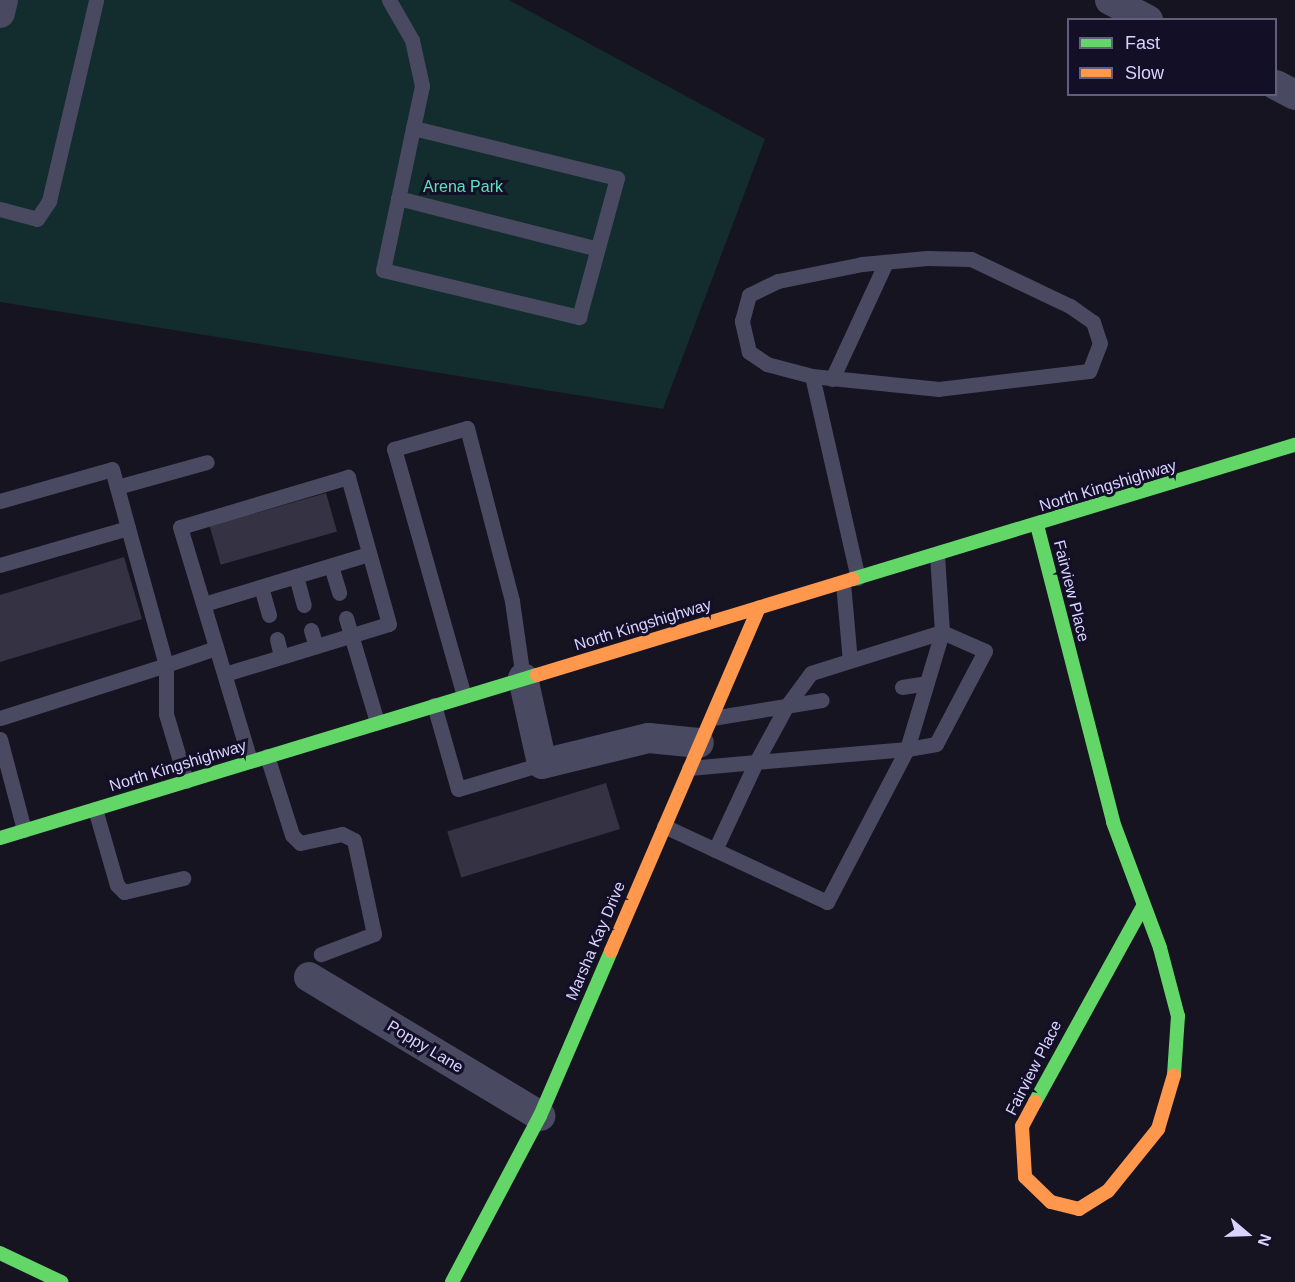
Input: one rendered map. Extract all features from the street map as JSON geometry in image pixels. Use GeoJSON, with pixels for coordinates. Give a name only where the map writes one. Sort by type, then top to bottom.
{"type":"FeatureCollection","features":[{"type":"Feature","properties":{"kind":"street"},"geometry":{"type":"LineString","coordinates":[[0,13],[3,0]]}},
{"type":"Feature","properties":{"kind":"street"},"geometry":{"type":"LineString","coordinates":[[1110,0],[1144,18]]}},
{"type":"Feature","properties":{"kind":"street"},"geometry":{"type":"LineString","coordinates":[[1277,86],[1295,95]]}},
{"type":"Feature","properties":{"kind":"street","name":"North Kingshighway"},"geometry":{"type":"LineString","coordinates":[[0,838],[1295,445]]}},
{"type":"Feature","properties":{"kind":"street","name":"Fairview Place"},"geometry":{"type":"LineString","coordinates":[[1037,525],[1113,822],[1142,908],[1160,948],[1178,1016],[1173,1082],[1158,1130],[1108,1191],[1079,1209],[1052,1202],[1025,1177],[1022,1126],[1142,908]]}},
{"type":"Feature","properties":{"kind":"street","name":"Marsha Kay Drive"},"geometry":{"type":"LineString","coordinates":[[452,1282],[540,1116],[663,826],[759,608]]}},
{"type":"Feature","properties":{"kind":"street"},"geometry":{"type":"LineString","coordinates":[[523,678],[542,764],[649,738],[700,743]]}},
{"type":"Feature","properties":{"kind":"street","name":"Poppy Lane"},"geometry":{"type":"LineString","coordinates":[[315,965],[540,1116]]}},
{"type":"Feature","properties":{"kind":"street"},"geometry":{"type":"LineString","coordinates":[[0,1253],[61,1282]]}},
{"type":"Feature","properties":{"kind":"lane"},"geometry":{"type":"LineString","coordinates":[[0,209],[37,219],[49,201],[96,0]]}},
{"type":"Feature","properties":{"kind":"lane"},"geometry":{"type":"LineString","coordinates":[[389,0],[412,40],[422,86],[413,128],[398,198],[383,270],[579,317],[617,178],[413,128]]}},
{"type":"Feature","properties":{"kind":"lane"},"geometry":{"type":"LineString","coordinates":[[398,198],[598,249]]}},
{"type":"Feature","properties":{"kind":"lane"},"geometry":{"type":"LineString","coordinates":[[971,259],[1070,306],[1093,322],[1100,343],[1089,371],[939,389],[812,376],[767,364],[749,352],[742,321],[749,295],[778,281],[886,262],[971,259]]}},
{"type":"Feature","properties":{"kind":"lane"},"geometry":{"type":"LineString","coordinates":[[832,379],[886,262]]}},
{"type":"Feature","properties":{"kind":"lane"},"geometry":{"type":"LineString","coordinates":[[812,376],[850,581],[850,661]]}},
{"type":"Feature","properties":{"kind":"lane"},"geometry":{"type":"LineString","coordinates":[[464,696],[394,449],[467,428],[512,601],[523,678]]}},
{"type":"Feature","properties":{"kind":"lane"},"geometry":{"type":"LineString","coordinates":[[117,487],[207,462]]}},
{"type":"Feature","properties":{"kind":"lane"},"geometry":{"type":"LineString","coordinates":[[0,501],[112,469],[166,664],[166,714],[186,782]]}},
{"type":"Feature","properties":{"kind":"lane"},"geometry":{"type":"LineString","coordinates":[[225,674],[388,624],[348,477],[180,527],[250,761]]}},
{"type":"Feature","properties":{"kind":"lane"},"geometry":{"type":"LineString","coordinates":[[0,565],[128,528]]}},
{"type":"Feature","properties":{"kind":"lane"},"geometry":{"type":"LineString","coordinates":[[204,604],[369,554]]}},
{"type":"Feature","properties":{"kind":"lane"},"geometry":{"type":"LineString","coordinates":[[663,826],[827,902],[907,749],[942,632],[937,555]]}},
{"type":"Feature","properties":{"kind":"lane"},"geometry":{"type":"LineString","coordinates":[[331,566],[339,593]]}},
{"type":"Feature","properties":{"kind":"lane"},"geometry":{"type":"LineString","coordinates":[[296,576],[304,605]]}},
{"type":"Feature","properties":{"kind":"lane"},"geometry":{"type":"LineString","coordinates":[[261,587],[269,615]]}},
{"type":"Feature","properties":{"kind":"lane"},"geometry":{"type":"LineString","coordinates":[[346,618],[377,722]]}},
{"type":"Feature","properties":{"kind":"lane"},"geometry":{"type":"LineString","coordinates":[[311,630],[316,646]]}},
{"type":"Feature","properties":{"kind":"lane"},"geometry":{"type":"LineString","coordinates":[[700,743],[756,762],[907,749],[936,744],[985,651],[942,632],[812,674],[786,706],[756,762],[715,850]]}},
{"type":"Feature","properties":{"kind":"lane"},"geometry":{"type":"LineString","coordinates":[[276,639],[281,656]]}},
{"type":"Feature","properties":{"kind":"lane"},"geometry":{"type":"LineString","coordinates":[[0,718],[216,648]]}},
{"type":"Feature","properties":{"kind":"lane"},"geometry":{"type":"LineString","coordinates":[[902,687],[926,683]]}},
{"type":"Feature","properties":{"kind":"lane"},"geometry":{"type":"LineString","coordinates":[[700,743],[786,706],[822,700]]}},
{"type":"Feature","properties":{"kind":"lane"},"geometry":{"type":"LineString","coordinates":[[434,705],[458,789],[542,764]]}},
{"type":"Feature","properties":{"kind":"lane"},"geometry":{"type":"LineString","coordinates":[[0,739],[24,830]]}},
{"type":"Feature","properties":{"kind":"lane"},"geometry":{"type":"LineString","coordinates":[[267,756],[292,835],[300,843],[342,834],[354,840],[374,934],[315,965]]}},
{"type":"Feature","properties":{"kind":"lane"},"geometry":{"type":"LineString","coordinates":[[95,809],[117,885],[124,892],[183,878]]}},
{"type":"Feature","properties":{"kind":"green space","name":"Arena Park"},"geometry":{"type":"Polygon","coordinates":[[[0,0],[509,0],[765,139],[663,409],[0,302],[0,0]]]}},
{"type":"Feature","properties":{"kind":"building"},"geometry":{"type":"Polygon","coordinates":[[[326,493],[337,531],[221,565],[210,526],[326,493]]]}},
{"type":"Feature","properties":{"kind":"building"},"geometry":{"type":"Polygon","coordinates":[[[124,557],[142,619],[0,662],[0,595],[124,557]]]}},
{"type":"Feature","properties":{"kind":"building"},"geometry":{"type":"Polygon","coordinates":[[[606,783],[620,829],[461,877],[447,832],[606,783]]]}},
{"type":"Feature","properties":{"kind":"traffic: fast"},"geometry":{"type":"LineString","coordinates":[[853,579],[1295,445]]}},
{"type":"Feature","properties":{"kind":"traffic: fast"},"geometry":{"type":"LineString","coordinates":[[1037,525],[1113,822],[1160,948],[1178,1016],[1174,1075]]}},
{"type":"Feature","properties":{"kind":"traffic: fast"},"geometry":{"type":"LineString","coordinates":[[0,838],[537,675]]}},
{"type":"Feature","properties":{"kind":"traffic: fast"},"geometry":{"type":"LineString","coordinates":[[1035,1102],[1142,908]]}},
{"type":"Feature","properties":{"kind":"traffic: fast"},"geometry":{"type":"LineString","coordinates":[[452,1282],[540,1116],[611,951]]}},
{"type":"Feature","properties":{"kind":"traffic: fast"},"geometry":{"type":"LineString","coordinates":[[0,1253],[61,1282]]}},
{"type":"Feature","properties":{"kind":"traffic: slow"},"geometry":{"type":"LineString","coordinates":[[537,675],[853,579]]}},
{"type":"Feature","properties":{"kind":"traffic: slow"},"geometry":{"type":"LineString","coordinates":[[611,951],[759,608]]}},
{"type":"Feature","properties":{"kind":"traffic: slow"},"geometry":{"type":"LineString","coordinates":[[1035,1102],[1022,1126],[1025,1177],[1051,1202],[1079,1209],[1108,1191],[1158,1129],[1174,1075]]}}]}
